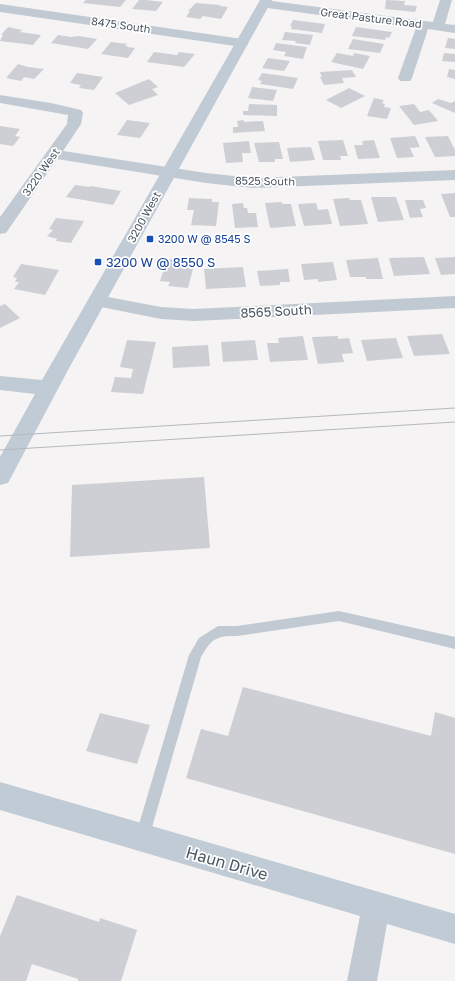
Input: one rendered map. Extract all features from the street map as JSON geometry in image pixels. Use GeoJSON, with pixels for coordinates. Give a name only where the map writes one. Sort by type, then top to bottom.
{"type":"FeatureCollection","features":[{"type":"Feature","properties":{"kind":"street"},"geometry":{"type":"LineString","coordinates":[[438,26],[446,0]]}},
{"type":"Feature","properties":{"kind":"street","name":"Great Pasture Road"},"geometry":{"type":"LineString","coordinates":[[265,2],[455,29]]}},
{"type":"Feature","properties":{"kind":"street","name":"3200 West"},"geometry":{"type":"LineString","coordinates":[[0,477],[25,434],[48,388],[265,2]]}},
{"type":"Feature","properties":{"kind":"street","name":"8475 South"},"geometry":{"type":"LineString","coordinates":[[0,8],[242,42]]}},
{"type":"Feature","properties":{"kind":"street"},"geometry":{"type":"LineString","coordinates":[[405,78],[423,25]]}},
{"type":"Feature","properties":{"kind":"street","name":"3220 West"},"geometry":{"type":"LineString","coordinates":[[0,98],[51,106],[76,113],[74,124],[0,228]]}},
{"type":"Feature","properties":{"kind":"street","name":"8525 South"},"geometry":{"type":"LineString","coordinates":[[54,154],[169,172],[253,183],[455,175]]}},
{"type":"Feature","properties":{"kind":"street","name":"8565 South"},"geometry":{"type":"LineString","coordinates":[[97,301],[161,313],[194,315],[455,302]]}},
{"type":"Feature","properties":{"kind":"street"},"geometry":{"type":"LineString","coordinates":[[0,383],[48,388]]}},
{"type":"Feature","properties":{"kind":"street","name":"Haun Drive"},"geometry":{"type":"LineString","coordinates":[[0,796],[455,929]]}},
{"type":"Feature","properties":{"kind":"street"},"geometry":{"type":"LineString","coordinates":[[362,981],[376,906]]}},
{"type":"Feature","properties":{"kind":"lane"},"geometry":{"type":"LineString","coordinates":[[142,838],[195,656],[203,642],[218,631],[237,631],[339,616],[455,642]]}},
{"type":"Feature","properties":{"kind":"building"},"geometry":{"type":"Polygon","coordinates":[[[86,0],[126,0],[120,7],[83,3],[86,0]]]}},
{"type":"Feature","properties":{"kind":"building"},"geometry":{"type":"Polygon","coordinates":[[[139,0],[163,2],[156,11],[132,9],[139,0]]]}},
{"type":"Feature","properties":{"kind":"building"},"geometry":{"type":"Polygon","coordinates":[[[386,0],[405,1],[404,5],[417,6],[415,12],[385,9],[386,0]]]}},
{"type":"Feature","properties":{"kind":"building"},"geometry":{"type":"Polygon","coordinates":[[[196,3],[228,7],[221,19],[203,16],[200,19],[186,17],[190,11],[188,11],[196,3]]]}},
{"type":"Feature","properties":{"kind":"building"},"geometry":{"type":"Polygon","coordinates":[[[293,20],[325,24],[322,33],[291,29],[292,26],[290,26],[293,20]]]}},
{"type":"Feature","properties":{"kind":"building"},"geometry":{"type":"Polygon","coordinates":[[[8,27],[22,30],[20,32],[41,35],[33,45],[0,41],[3,35],[1,35],[8,27]]]}},
{"type":"Feature","properties":{"kind":"building"},"geometry":{"type":"Polygon","coordinates":[[[356,27],[392,32],[389,38],[386,37],[385,40],[352,36],[356,27]]]}},
{"type":"Feature","properties":{"kind":"building"},"geometry":{"type":"Polygon","coordinates":[[[285,32],[313,35],[310,45],[295,43],[296,41],[282,40],[285,32]]]}},
{"type":"Feature","properties":{"kind":"building"},"geometry":{"type":"Polygon","coordinates":[[[58,35],[97,39],[88,49],[51,43],[58,35]]]}},
{"type":"Feature","properties":{"kind":"building"},"geometry":{"type":"Polygon","coordinates":[[[448,38],[455,39],[455,49],[445,48],[448,38]]]}},
{"type":"Feature","properties":{"kind":"building"},"geometry":{"type":"Polygon","coordinates":[[[353,39],[384,44],[380,53],[348,49],[353,39]]]}},
{"type":"Feature","properties":{"kind":"building"},"geometry":{"type":"Polygon","coordinates":[[[111,42],[127,44],[125,46],[135,48],[128,58],[101,54],[111,42]]]}},
{"type":"Feature","properties":{"kind":"building"},"geometry":{"type":"Polygon","coordinates":[[[276,43],[307,47],[303,59],[284,56],[286,52],[273,50],[276,43]]]}},
{"type":"Feature","properties":{"kind":"building"},"geometry":{"type":"Polygon","coordinates":[[[154,52],[177,55],[179,52],[195,54],[184,67],[147,62],[154,52]]]}},
{"type":"Feature","properties":{"kind":"building"},"geometry":{"type":"Polygon","coordinates":[[[337,53],[353,56],[354,53],[370,56],[363,69],[331,62],[337,53]]]}},
{"type":"Feature","properties":{"kind":"building"},"geometry":{"type":"Polygon","coordinates":[[[444,53],[455,54],[455,62],[442,61],[444,53]]]}},
{"type":"Feature","properties":{"kind":"building"},"geometry":{"type":"Polygon","coordinates":[[[268,58],[290,61],[284,71],[262,68],[268,58]]]}},
{"type":"Feature","properties":{"kind":"building"},"geometry":{"type":"Polygon","coordinates":[[[18,64],[44,69],[34,79],[24,77],[21,81],[6,78],[18,64]]]}},
{"type":"Feature","properties":{"kind":"building"},"geometry":{"type":"Polygon","coordinates":[[[449,69],[455,70],[455,79],[447,77],[449,69]]]}},
{"type":"Feature","properties":{"kind":"building"},"geometry":{"type":"Polygon","coordinates":[[[352,70],[356,77],[342,78],[344,83],[324,85],[320,77],[322,77],[320,72],[352,70]]]}},
{"type":"Feature","properties":{"kind":"building"},"geometry":{"type":"Polygon","coordinates":[[[77,73],[103,77],[94,90],[79,88],[81,85],[70,83],[77,73]]]}},
{"type":"Feature","properties":{"kind":"building"},"geometry":{"type":"Polygon","coordinates":[[[262,73],[298,78],[293,89],[260,84],[262,81],[258,80],[262,73]]]}},
{"type":"Feature","properties":{"kind":"building"},"geometry":{"type":"Polygon","coordinates":[[[149,79],[158,87],[152,89],[158,95],[129,105],[115,93],[149,79]]]}},
{"type":"Feature","properties":{"kind":"building"},"geometry":{"type":"Polygon","coordinates":[[[252,87],[277,90],[273,101],[248,98],[252,87]]]}},
{"type":"Feature","properties":{"kind":"building"},"geometry":{"type":"Polygon","coordinates":[[[349,88],[365,96],[341,108],[326,100],[349,88]]]}},
{"type":"Feature","properties":{"kind":"building"},"geometry":{"type":"Polygon","coordinates":[[[374,98],[384,100],[382,103],[385,104],[384,107],[391,108],[387,119],[367,116],[374,98]]]}},
{"type":"Feature","properties":{"kind":"building"},"geometry":{"type":"Polygon","coordinates":[[[438,99],[451,103],[455,101],[455,113],[432,103],[438,99]]]}},
{"type":"Feature","properties":{"kind":"building"},"geometry":{"type":"Polygon","coordinates":[[[249,104],[277,105],[277,116],[243,115],[243,111],[248,111],[249,104]]]}},
{"type":"Feature","properties":{"kind":"building"},"geometry":{"type":"Polygon","coordinates":[[[414,104],[420,112],[429,110],[438,121],[414,125],[399,106],[414,104]]]}},
{"type":"Feature","properties":{"kind":"building"},"geometry":{"type":"Polygon","coordinates":[[[127,120],[150,123],[140,138],[117,135],[127,120]]]}},
{"type":"Feature","properties":{"kind":"building"},"geometry":{"type":"Polygon","coordinates":[[[244,120],[244,122],[263,121],[265,131],[233,133],[233,127],[238,127],[237,121],[244,120]]]}},
{"type":"Feature","properties":{"kind":"building"},"geometry":{"type":"Polygon","coordinates":[[[0,126],[20,129],[15,136],[20,137],[13,146],[0,144],[0,126]]]}},
{"type":"Feature","properties":{"kind":"building"},"geometry":{"type":"Polygon","coordinates":[[[415,136],[420,147],[410,148],[414,157],[397,158],[390,138],[415,136]]]}},
{"type":"Feature","properties":{"kind":"building"},"geometry":{"type":"Polygon","coordinates":[[[448,136],[455,150],[455,156],[435,157],[425,137],[448,136]]]}},
{"type":"Feature","properties":{"kind":"building"},"geometry":{"type":"Polygon","coordinates":[[[343,140],[348,156],[340,156],[341,160],[323,160],[318,141],[343,140]]]}},
{"type":"Feature","properties":{"kind":"building"},"geometry":{"type":"Polygon","coordinates":[[[374,140],[380,158],[358,159],[354,145],[363,145],[362,141],[374,140]]]}},
{"type":"Feature","properties":{"kind":"building"},"geometry":{"type":"Polygon","coordinates":[[[249,141],[251,153],[242,153],[243,162],[226,163],[223,143],[249,141]]]}},
{"type":"Feature","properties":{"kind":"building"},"geometry":{"type":"Polygon","coordinates":[[[279,142],[283,159],[275,159],[275,162],[259,162],[254,143],[279,142]]]}},
{"type":"Feature","properties":{"kind":"building"},"geometry":{"type":"Polygon","coordinates":[[[311,147],[315,160],[290,162],[287,148],[311,147]]]}},
{"type":"Feature","properties":{"kind":"building"},"geometry":{"type":"Polygon","coordinates":[[[75,185],[121,191],[113,205],[66,197],[75,185]]]}},
{"type":"Feature","properties":{"kind":"building"},"geometry":{"type":"Polygon","coordinates":[[[455,193],[455,217],[450,217],[441,194],[455,193]]]}},
{"type":"Feature","properties":{"kind":"building"},"geometry":{"type":"Polygon","coordinates":[[[371,197],[396,197],[404,220],[378,222],[371,197]]]}},
{"type":"Feature","properties":{"kind":"building"},"geometry":{"type":"Polygon","coordinates":[[[189,198],[212,199],[212,202],[219,202],[216,226],[191,225],[194,210],[187,210],[189,198]]]}},
{"type":"Feature","properties":{"kind":"building"},"geometry":{"type":"Polygon","coordinates":[[[349,198],[350,200],[361,200],[368,224],[340,226],[333,199],[349,198]]]}},
{"type":"Feature","properties":{"kind":"building"},"geometry":{"type":"Polygon","coordinates":[[[405,200],[423,200],[426,208],[420,209],[423,217],[410,218],[405,200]]]}},
{"type":"Feature","properties":{"kind":"building"},"geometry":{"type":"Polygon","coordinates":[[[282,202],[282,204],[291,204],[296,226],[270,228],[265,203],[282,202]]]}},
{"type":"Feature","properties":{"kind":"building"},"geometry":{"type":"Polygon","coordinates":[[[243,203],[244,208],[247,208],[248,213],[256,213],[258,227],[235,228],[232,204],[243,203]]]}},
{"type":"Feature","properties":{"kind":"building"},"geometry":{"type":"Polygon","coordinates":[[[316,203],[318,210],[328,209],[332,224],[304,226],[298,204],[316,203]]]}},
{"type":"Feature","properties":{"kind":"building"},"geometry":{"type":"Polygon","coordinates":[[[56,218],[84,221],[71,243],[56,241],[57,239],[47,236],[53,230],[49,229],[56,218]]]}},
{"type":"Feature","properties":{"kind":"building"},"geometry":{"type":"Polygon","coordinates":[[[424,257],[430,274],[394,276],[389,258],[424,257]]]}},
{"type":"Feature","properties":{"kind":"building"},"geometry":{"type":"Polygon","coordinates":[[[455,257],[455,274],[441,275],[435,258],[455,257]]]}},
{"type":"Feature","properties":{"kind":"building"},"geometry":{"type":"Polygon","coordinates":[[[378,258],[383,279],[350,277],[346,260],[378,258]]]}},
{"type":"Feature","properties":{"kind":"building"},"geometry":{"type":"Polygon","coordinates":[[[167,259],[195,261],[188,288],[168,286],[170,282],[160,281],[167,259]]]}},
{"type":"Feature","properties":{"kind":"building"},"geometry":{"type":"Polygon","coordinates":[[[333,262],[337,280],[318,282],[318,279],[304,280],[301,264],[333,262]]]}},
{"type":"Feature","properties":{"kind":"building"},"geometry":{"type":"Polygon","coordinates":[[[21,264],[59,270],[45,295],[14,289],[19,282],[15,282],[17,278],[13,277],[21,264]]]}},
{"type":"Feature","properties":{"kind":"building"},"geometry":{"type":"Polygon","coordinates":[[[243,267],[246,287],[206,289],[204,269],[243,267]]]}},
{"type":"Feature","properties":{"kind":"building"},"geometry":{"type":"Polygon","coordinates":[[[288,269],[290,282],[280,282],[280,285],[260,286],[257,271],[288,269]]]}},
{"type":"Feature","properties":{"kind":"building"},"geometry":{"type":"Polygon","coordinates":[[[5,304],[20,318],[0,328],[0,306],[5,304]]]}},
{"type":"Feature","properties":{"kind":"building"},"geometry":{"type":"Polygon","coordinates":[[[442,334],[450,354],[414,356],[407,336],[442,334]]]}},
{"type":"Feature","properties":{"kind":"building"},"geometry":{"type":"Polygon","coordinates":[[[303,336],[308,360],[270,362],[267,343],[279,343],[278,338],[303,336]]]}},
{"type":"Feature","properties":{"kind":"building"},"geometry":{"type":"Polygon","coordinates":[[[338,336],[338,339],[349,338],[353,353],[342,354],[344,362],[318,364],[312,337],[338,336]]]}},
{"type":"Feature","properties":{"kind":"building"},"geometry":{"type":"Polygon","coordinates":[[[396,338],[403,358],[367,361],[361,340],[396,338]]]}},
{"type":"Feature","properties":{"kind":"building"},"geometry":{"type":"Polygon","coordinates":[[[127,340],[156,342],[143,394],[111,392],[115,377],[131,378],[133,369],[120,367],[127,340]]]}},
{"type":"Feature","properties":{"kind":"building"},"geometry":{"type":"Polygon","coordinates":[[[255,340],[258,360],[223,362],[221,342],[255,340]]]}},
{"type":"Feature","properties":{"kind":"building"},"geometry":{"type":"Polygon","coordinates":[[[208,345],[210,366],[173,368],[172,347],[208,345]]]}},
{"type":"Feature","properties":{"kind":"building"},"geometry":{"type":"Polygon","coordinates":[[[204,477],[210,548],[70,557],[72,485],[204,477]]]}},
{"type":"Feature","properties":{"kind":"building"},"geometry":{"type":"Polygon","coordinates":[[[243,687],[431,736],[435,712],[455,718],[455,854],[186,778],[201,729],[228,736],[243,687]]]}},
{"type":"Feature","properties":{"kind":"building"},"geometry":{"type":"Polygon","coordinates":[[[100,713],[150,725],[137,764],[86,751],[100,713]]]}},
{"type":"Feature","properties":{"kind":"building"},"geometry":{"type":"Polygon","coordinates":[[[17,895],[99,922],[100,918],[137,930],[121,981],[78,981],[78,979],[32,964],[26,981],[0,981],[0,936],[17,895]]]}},
{"type":"Feature","properties":{"kind":"tram line"},"geometry":{"type":"LineString","coordinates":[[0,436],[455,408]]}},
{"type":"Feature","properties":{"kind":"tram line"},"geometry":{"type":"LineString","coordinates":[[0,450],[455,422]]}},
{"type":"Feature","properties":{"kind":"place","name":"3200 W @ 8545 S"},"geometry":{"type":"Point","coordinates":[150,239]}},
{"type":"Feature","properties":{"kind":"place","name":"3200 W @ 8550 S"},"geometry":{"type":"Point","coordinates":[98,262]}}]}
